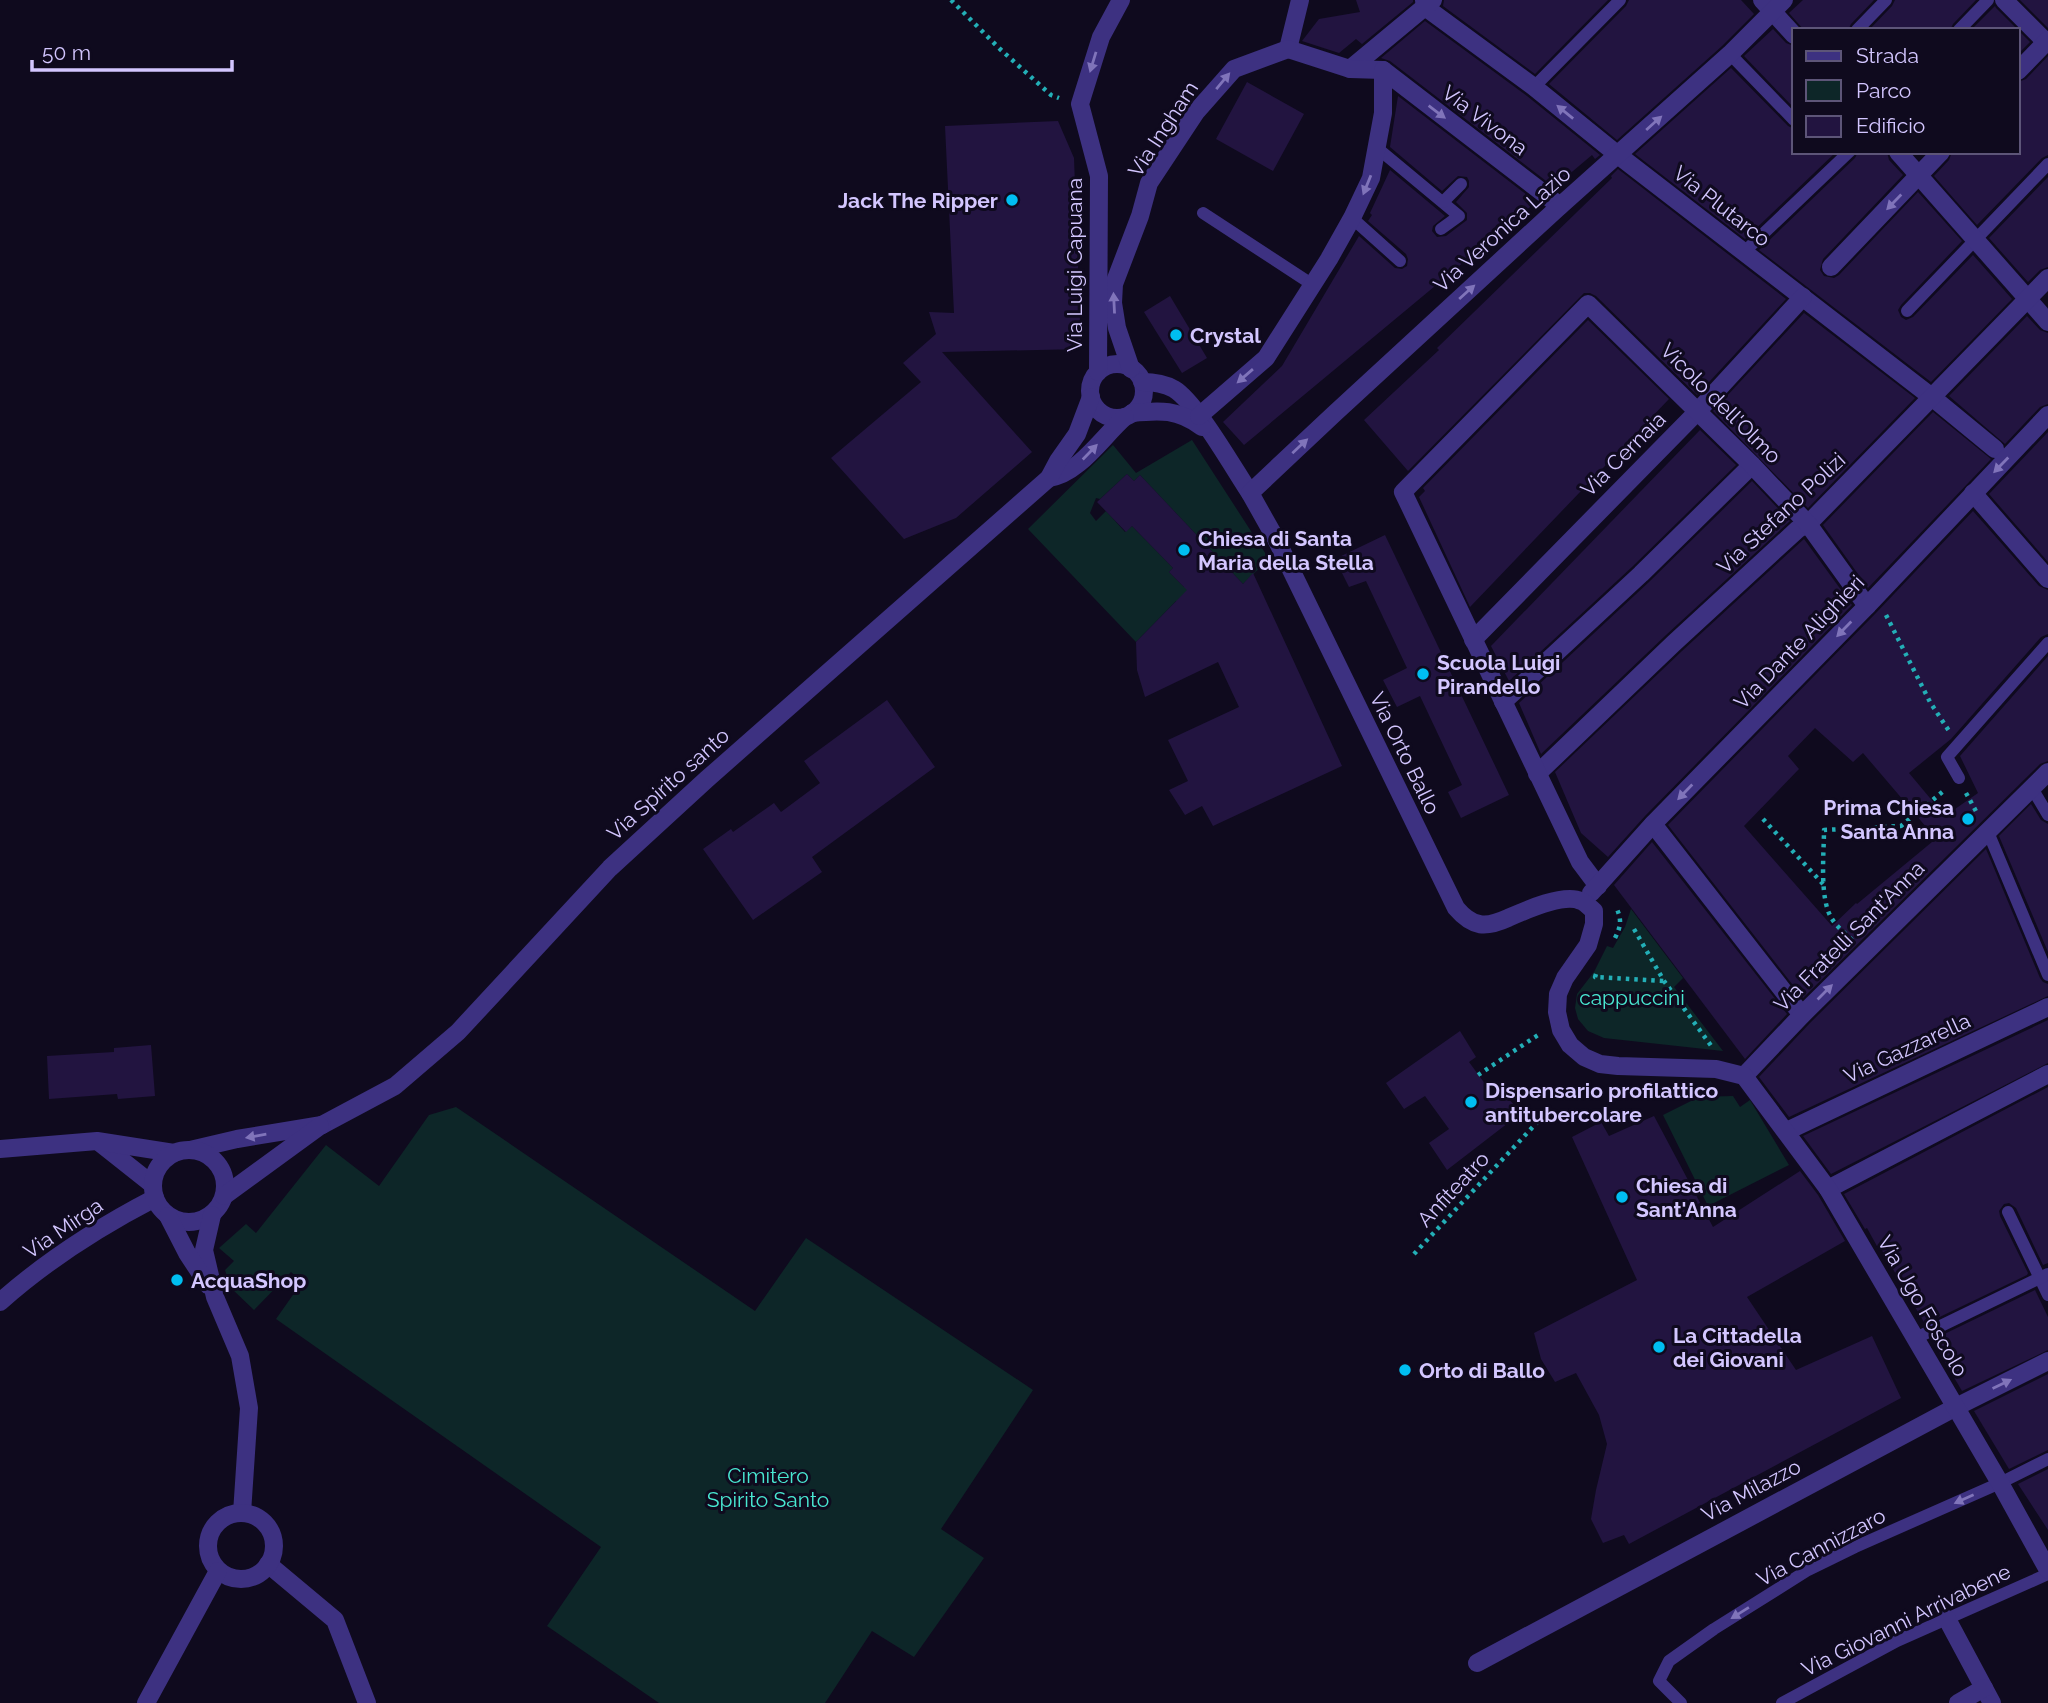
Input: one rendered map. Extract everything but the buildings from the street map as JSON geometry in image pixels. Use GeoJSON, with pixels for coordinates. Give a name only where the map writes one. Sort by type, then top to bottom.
{"type":"FeatureCollection","features":[{"type":"Feature","properties":{"kind":"street"},"geometry":{"type":"LineString","coordinates":[[1080,104],[1101,37],[1121,0]]}},
{"type":"Feature","properties":{"kind":"street"},"geometry":{"type":"LineString","coordinates":[[1199,416],[1266,358],[1313,285],[1352,218],[1371,178],[1383,113],[1383,70],[1350,69],[1288,49],[1300,0]]}},
{"type":"Feature","properties":{"kind":"street"},"geometry":{"type":"LineString","coordinates":[[2004,0],[2047,42],[2020,69]]}},
{"type":"Feature","properties":{"kind":"street"},"geometry":{"type":"LineString","coordinates":[[1350,69],[1427,2]]}},
{"type":"Feature","properties":{"kind":"street","name":"Via Plutarco"},"geometry":{"type":"LineString","coordinates":[[1427,2],[1618,155],[1995,449]]}},
{"type":"Feature","properties":{"kind":"street"},"geometry":{"type":"LineString","coordinates":[[1773,4],[1792,32]]}},
{"type":"Feature","properties":{"kind":"street","name":"Via Veronica Lazio"},"geometry":{"type":"LineString","coordinates":[[1250,493],[1560,206],[1730,54],[1773,4]]}},
{"type":"Feature","properties":{"kind":"street","name":"Via Ingham"},"geometry":{"type":"LineString","coordinates":[[1136,375],[1115,316],[1114,284],[1140,216],[1149,183],[1196,112],[1234,69],[1288,49]]}},
{"type":"Feature","properties":{"kind":"street","name":"Via Vivona"},"geometry":{"type":"LineString","coordinates":[[1383,70],[1560,206]]}},
{"type":"Feature","properties":{"kind":"street","name":"Via Luigi Capuana"},"geometry":{"type":"LineString","coordinates":[[1080,104],[1099,176],[1098,372]]}},
{"type":"Feature","properties":{"kind":"street"},"geometry":{"type":"LineString","coordinates":[[1900,154],[2048,322]]}},
{"type":"Feature","properties":{"kind":"street"},"geometry":{"type":"LineString","coordinates":[[1831,267],[1939,154]]}},
{"type":"Feature","properties":{"kind":"street","name":"Via Stefano Polizi"},"geometry":{"type":"LineString","coordinates":[[1537,774],[1674,643],[1798,529],[1808,524],[2048,278]]}},
{"type":"Feature","properties":{"kind":"street","name":"Via Cernaia"},"geometry":{"type":"LineString","coordinates":[[1473,640],[1697,412],[1803,297]]}},
{"type":"Feature","properties":{"kind":"street","name":"Vicolo dell'Olmo"},"geometry":{"type":"LineString","coordinates":[[1473,640],[1403,492],[1588,304],[1752,465],[1808,524],[1872,601]]}},
{"type":"Feature","properties":{"kind":"street"},"geometry":{"type":"LineString","coordinates":[[1211,434],[1189,418],[1172,412],[1160,411],[1116,418],[1107,416],[1094,406],[1090,388],[1098,372],[1113,365],[1122,365],[1136,375],[1173,388],[1199,416],[1211,434],[1250,493]]}},
{"type":"Feature","properties":{"kind":"street"},"geometry":{"type":"LineString","coordinates":[[1049,478],[1058,477],[1070,470],[1142,400],[1144,391],[1136,375]]}},
{"type":"Feature","properties":{"kind":"street"},"geometry":{"type":"LineString","coordinates":[[1049,478],[1077,434],[1091,397]]}},
{"type":"Feature","properties":{"kind":"street","name":"Via Dante Alighieri"},"geometry":{"type":"LineString","coordinates":[[1583,901],[1653,824],[1872,601],[2048,415]]}},
{"type":"Feature","properties":{"kind":"street"},"geometry":{"type":"LineString","coordinates":[[1503,702],[1641,574],[1752,465]]}},
{"type":"Feature","properties":{"kind":"street","name":"Via Spirito santo"},"geometry":{"type":"LineString","coordinates":[[224,1196],[322,1125],[395,1086],[458,1032],[610,868],[717,769],[1049,478]]}},
{"type":"Feature","properties":{"kind":"street","name":"Via Orto Ballo"},"geometry":{"type":"LineString","coordinates":[[1250,493],[1277,541],[1455,908],[1474,923],[1486,926],[1498,924],[1557,900],[1570,898],[1583,901]]}},
{"type":"Feature","properties":{"kind":"street"},"geometry":{"type":"LineString","coordinates":[[1973,493],[2048,579]]}},
{"type":"Feature","properties":{"kind":"street"},"geometry":{"type":"LineString","coordinates":[[1473,640],[1580,862],[1598,886]]}},
{"type":"Feature","properties":{"kind":"street","name":"Via Fratelli Sant'Anna"},"geometry":{"type":"LineString","coordinates":[[1744,1076],[1802,1015],[2048,772]]}},
{"type":"Feature","properties":{"kind":"street"},"geometry":{"type":"LineString","coordinates":[[1653,824],[1802,1015]]}},
{"type":"Feature","properties":{"kind":"street"},"geometry":{"type":"LineString","coordinates":[[1583,901],[1594,911],[1594,924],[1588,945],[1565,978],[1559,994],[1557,1012],[1561,1030],[1570,1045],[1584,1057],[1600,1064],[1716,1069],[1744,1076]]}},
{"type":"Feature","properties":{"kind":"street","name":"Via Gazzarella"},"geometry":{"type":"LineString","coordinates":[[1787,1131],[2048,1007]]}},
{"type":"Feature","properties":{"kind":"street"},"geometry":{"type":"LineString","coordinates":[[1828,1189],[2048,1074]]}},
{"type":"Feature","properties":{"kind":"street","name":"Via Ugo Foscolo"},"geometry":{"type":"LineString","coordinates":[[1744,1076],[1828,1189],[1956,1406],[2048,1572]]}},
{"type":"Feature","properties":{"kind":"street","name":"Via Spirito santo"},"geometry":{"type":"LineString","coordinates":[[182,1152],[237,1139],[322,1125]]}},
{"type":"Feature","properties":{"kind":"street"},"geometry":{"type":"LineString","coordinates":[[97,1141],[154,1191]]}},
{"type":"Feature","properties":{"kind":"street"},"geometry":{"type":"LineString","coordinates":[[0,1149],[97,1141],[201,1152],[211,1157],[218,1165],[225,1185],[224,1196],[212,1215],[204,1250],[215,1297]]}},
{"type":"Feature","properties":{"kind":"street"},"geometry":{"type":"LineString","coordinates":[[182,1152],[163,1161],[156,1172],[154,1191],[160,1208],[168,1216],[187,1253],[215,1297],[240,1356],[249,1408],[242,1513]]}},
{"type":"Feature","properties":{"kind":"street","name":"Via Mirga"},"geometry":{"type":"LineString","coordinates":[[0,1302],[54,1260],[125,1214],[154,1191]]}},
{"type":"Feature","properties":{"kind":"street"},"geometry":{"type":"LineString","coordinates":[[168,1216],[190,1222],[212,1215]]}},
{"type":"Feature","properties":{"kind":"street","name":"Via Milazzo"},"geometry":{"type":"LineString","coordinates":[[1477,1662],[1956,1406],[2048,1361]]}},
{"type":"Feature","properties":{"kind":"street"},"geometry":{"type":"LineString","coordinates":[[242,1513],[263,1522],[270,1531],[273,1542],[268,1564],[250,1578],[228,1577],[218,1571],[211,1562],[208,1550],[213,1528],[220,1520],[242,1513]]}},
{"type":"Feature","properties":{"kind":"street"},"geometry":{"type":"LineString","coordinates":[[268,1564],[335,1620],[367,1703]]}},
{"type":"Feature","properties":{"kind":"street"},"geometry":{"type":"LineString","coordinates":[[146,1703],[218,1571]]}},
{"type":"Feature","properties":{"kind":"street"},"geometry":{"type":"LineString","coordinates":[[1947,1619],[1988,1696],[1958,1703]]}},
{"type":"Feature","properties":{"kind":"lane"},"geometry":{"type":"LineString","coordinates":[[1534,87],[1620,0]]}},
{"type":"Feature","properties":{"kind":"lane"},"geometry":{"type":"LineString","coordinates":[[1859,28],[1886,0]]}},
{"type":"Feature","properties":{"kind":"lane"},"geometry":{"type":"LineString","coordinates":[[1961,28],[1988,0]]}},
{"type":"Feature","properties":{"kind":"lane"},"geometry":{"type":"LineString","coordinates":[[1730,54],[1792,118]]}},
{"type":"Feature","properties":{"kind":"lane"},"geometry":{"type":"LineString","coordinates":[[1376,147],[1459,216],[1441,229]]}},
{"type":"Feature","properties":{"kind":"lane"},"geometry":{"type":"LineString","coordinates":[[1744,252],[1847,154]]}},
{"type":"Feature","properties":{"kind":"lane"},"geometry":{"type":"LineString","coordinates":[[1907,311],[2048,164]]}},
{"type":"Feature","properties":{"kind":"lane"},"geometry":{"type":"LineString","coordinates":[[1443,202],[1461,184]]}},
{"type":"Feature","properties":{"kind":"lane"},"geometry":{"type":"LineString","coordinates":[[1203,213],[1313,285]]}},
{"type":"Feature","properties":{"kind":"lane"},"geometry":{"type":"LineString","coordinates":[[1352,218],[1400,261]]}},
{"type":"Feature","properties":{"kind":"lane"},"geometry":{"type":"LineString","coordinates":[[1959,778],[1947,757],[2048,643]]}},
{"type":"Feature","properties":{"kind":"lane"},"geometry":{"type":"LineString","coordinates":[[2032,788],[2048,815]]}},
{"type":"Feature","properties":{"kind":"lane"},"geometry":{"type":"LineString","coordinates":[[1988,832],[2048,975]]}},
{"type":"Feature","properties":{"kind":"lane"},"geometry":{"type":"LineString","coordinates":[[2008,1212],[2044,1276],[2048,1295]]}},
{"type":"Feature","properties":{"kind":"lane"},"geometry":{"type":"LineString","coordinates":[[1916,1338],[2044,1276]]}},
{"type":"Feature","properties":{"kind":"lane","name":"Via Cannizzaro"},"geometry":{"type":"LineString","coordinates":[[1681,1703],[1658,1681],[1668,1661],[1714,1629],[1808,1570],[2048,1459]]}},
{"type":"Feature","properties":{"kind":"lane","name":"Via Giovanni Arrivabene"},"geometry":{"type":"LineString","coordinates":[[1782,1703],[1897,1641],[2048,1572]]}},
{"type":"Feature","properties":{"kind":"path"},"geometry":{"type":"LineString","coordinates":[[950,0],[1051,95],[1080,104]]}},
{"type":"Feature","properties":{"kind":"path"},"geometry":{"type":"LineString","coordinates":[[1872,601],[1958,745]]}},
{"type":"Feature","properties":{"kind":"path"},"geometry":{"type":"LineString","coordinates":[[1853,941],[1832,920],[1828,911],[1824,885],[1824,830],[1901,826],[1959,778],[1988,832]]}},
{"type":"Feature","properties":{"kind":"path"},"geometry":{"type":"LineString","coordinates":[[1763,819],[1824,885]]}},
{"type":"Feature","properties":{"kind":"path"},"geometry":{"type":"LineString","coordinates":[[1634,929],[1664,981],[1715,1051]]}},
{"type":"Feature","properties":{"kind":"path"},"geometry":{"type":"LineString","coordinates":[[1595,977],[1664,981]]}},
{"type":"Feature","properties":{"kind":"path"},"geometry":{"type":"LineString","coordinates":[[1478,1075],[1559,1020]]}},
{"type":"Feature","properties":{"kind":"path","name":"Anfiteatro"},"geometry":{"type":"LineString","coordinates":[[1414,1254],[1544,1115]]}},
{"type":"Feature","properties":{"kind":"green space"},"geometry":{"type":"Polygon","coordinates":[[[1192,440],[1269,559],[1243,584],[1140,475],[1134,481],[1127,474],[1100,499],[1096,498],[1090,513],[1096,521],[1106,511],[1125,532],[1132,526],[1173,568],[1169,572],[1184,587],[1188,584],[1214,611],[1176,601],[1136,642],[1028,529],[1113,445],[1136,473],[1192,440]]]}},
{"type":"Feature","properties":{"kind":"green space","name":"cappuccini"},"geometry":{"type":"Polygon","coordinates":[[[1631,909],[1683,978],[1674,987],[1723,1051],[1604,1038],[1588,1031],[1578,1019],[1575,1008],[1577,994],[1594,972],[1607,946],[1613,948],[1631,909]]]}},
{"type":"Feature","properties":{"kind":"green space"},"geometry":{"type":"Polygon","coordinates":[[[1733,1096],[1740,1107],[1750,1100],[1789,1165],[1708,1206],[1663,1115],[1699,1097],[1733,1096]]]}},
{"type":"Feature","properties":{"kind":"green space","name":"Cimitero Spirito Santo"},"geometry":{"type":"Polygon","coordinates":[[[456,1107],[755,1311],[806,1238],[1033,1390],[941,1529],[984,1558],[914,1657],[872,1631],[825,1703],[659,1703],[547,1626],[601,1547],[276,1319],[302,1282],[291,1272],[254,1310],[231,1288],[225,1270],[234,1261],[219,1248],[246,1224],[256,1233],[326,1145],[379,1186],[429,1115],[456,1107]]]}},
{"type":"Feature","properties":{"kind":"place","name":"Jack The Ripper"},"geometry":{"type":"Point","coordinates":[1012,200]}},
{"type":"Feature","properties":{"kind":"place","name":"Crystal"},"geometry":{"type":"Point","coordinates":[1176,335]}},
{"type":"Feature","properties":{"kind":"place","name":"Chiesa di Santa Maria della Stella"},"geometry":{"type":"Point","coordinates":[1184,550]}},
{"type":"Feature","properties":{"kind":"place","name":"Scuola Luigi Pirandello"},"geometry":{"type":"Point","coordinates":[1423,674]}},
{"type":"Feature","properties":{"kind":"place","name":"Prima Chiesa Santa Anna"},"geometry":{"type":"Point","coordinates":[1968,819]}},
{"type":"Feature","properties":{"kind":"place","name":"Dispensario profilattico antitubercolare"},"geometry":{"type":"Point","coordinates":[1471,1102]}},
{"type":"Feature","properties":{"kind":"place","name":"Chiesa di Sant'Anna"},"geometry":{"type":"Point","coordinates":[1622,1197]}},
{"type":"Feature","properties":{"kind":"place","name":"AcquaShop"},"geometry":{"type":"Point","coordinates":[177,1280]}},
{"type":"Feature","properties":{"kind":"place","name":"La Cittadella dei Giovani"},"geometry":{"type":"Point","coordinates":[1659,1347]}},
{"type":"Feature","properties":{"kind":"place","name":"Orto di Ballo"},"geometry":{"type":"Point","coordinates":[1405,1370]}}]}
